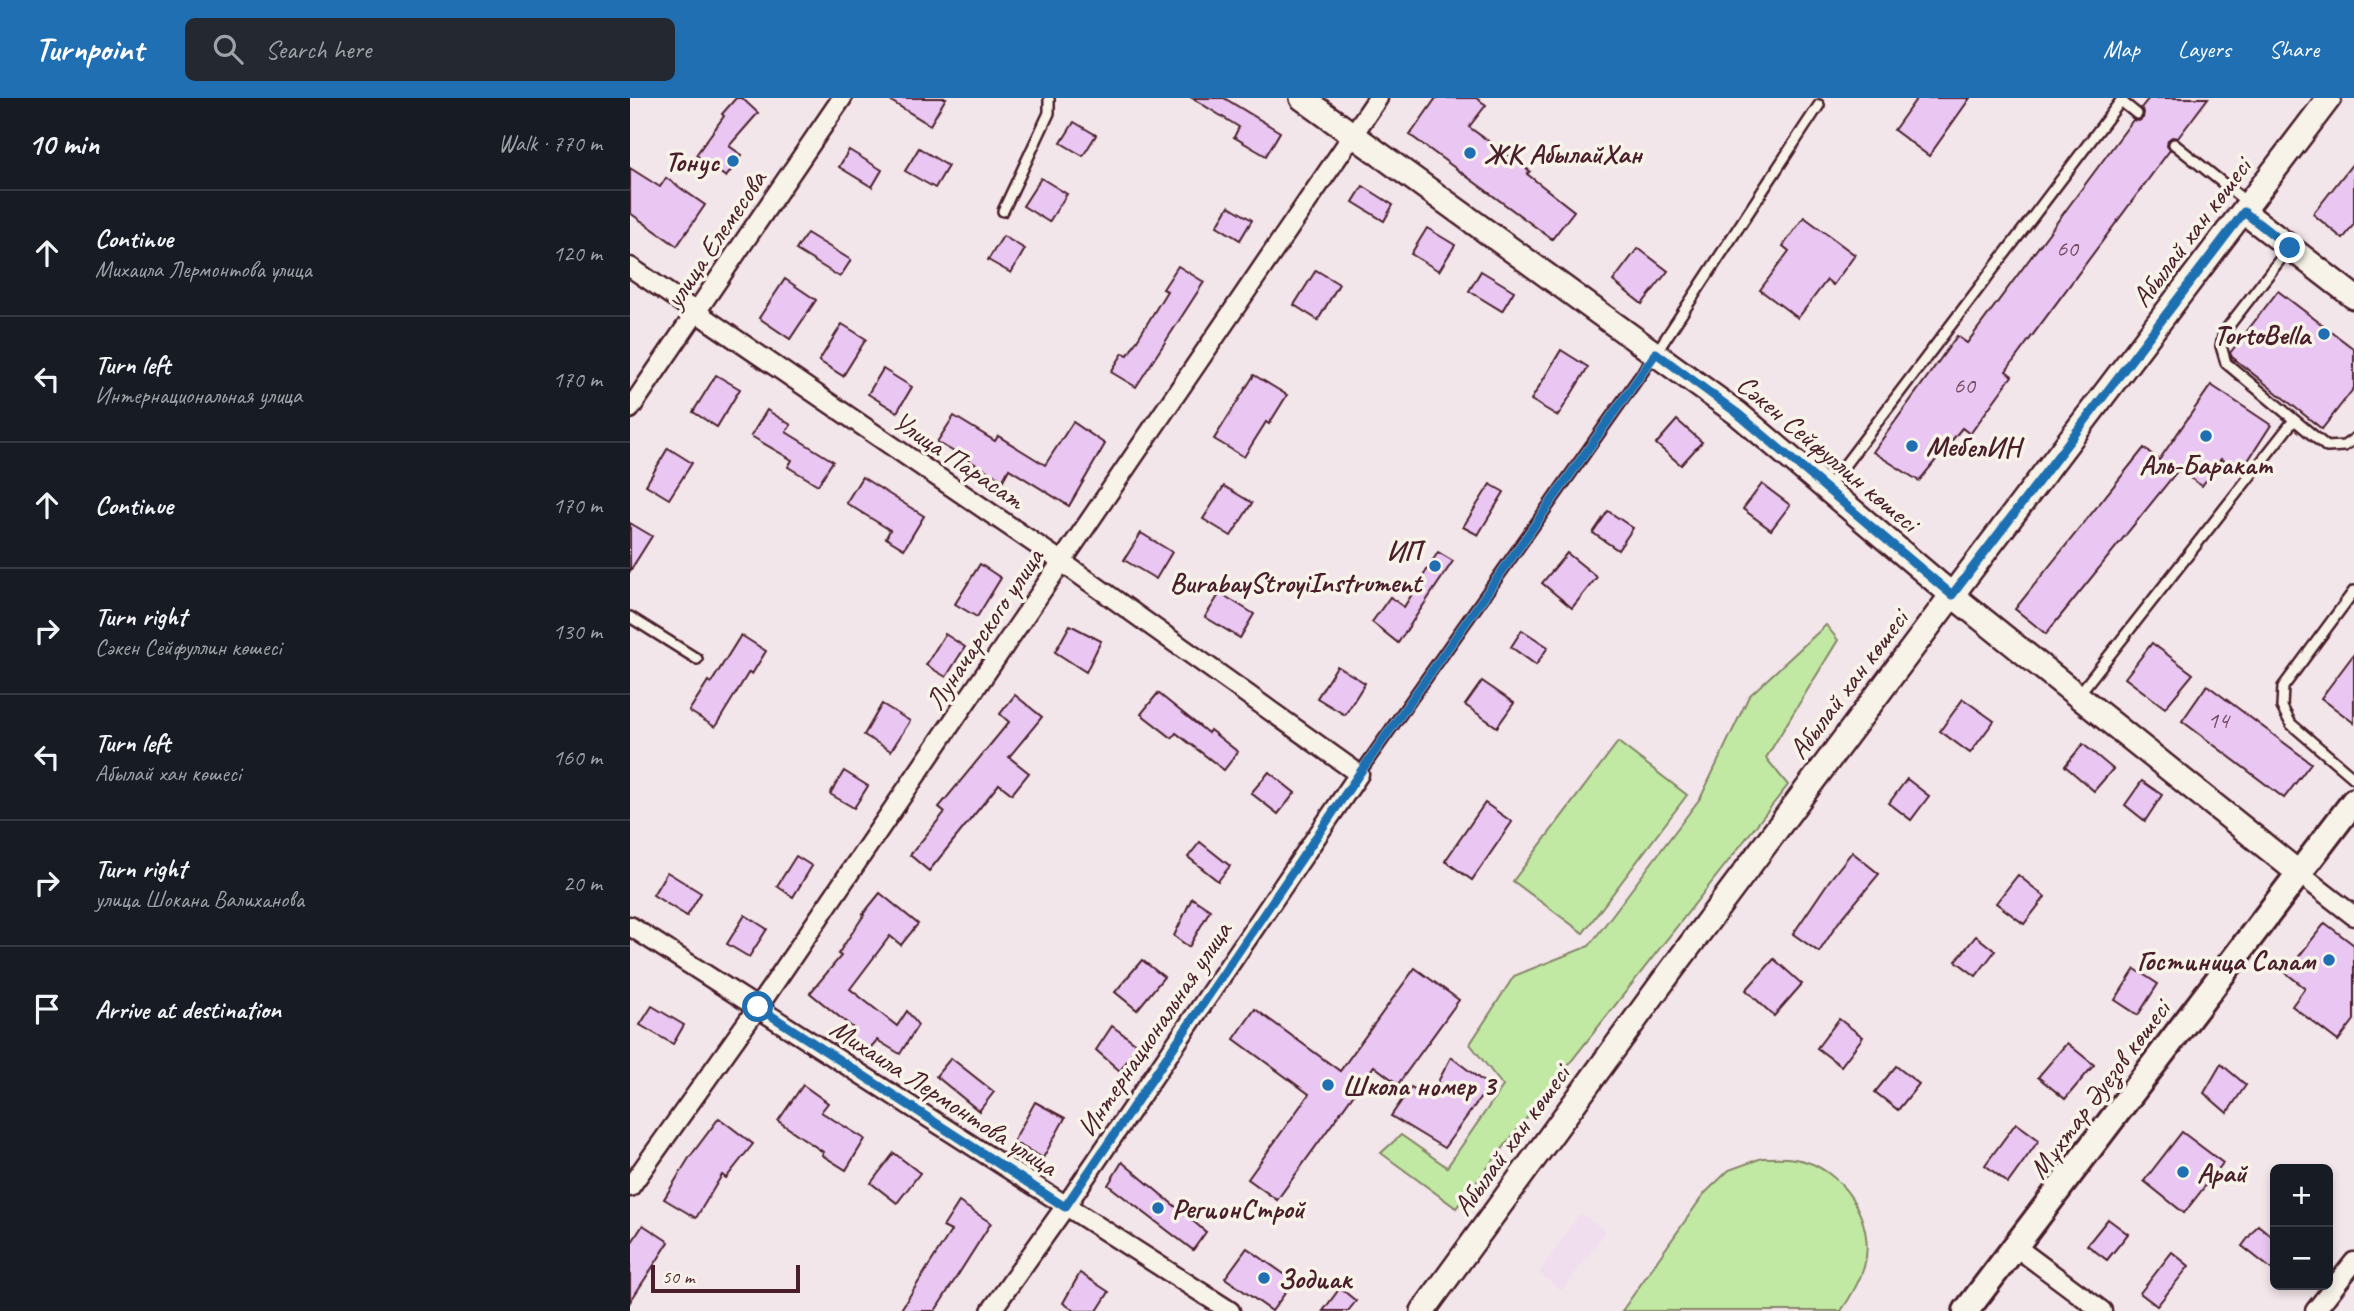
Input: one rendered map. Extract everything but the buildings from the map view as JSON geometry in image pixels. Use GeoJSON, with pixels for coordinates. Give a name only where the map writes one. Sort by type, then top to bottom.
{"type":"FeatureCollection","features":[{"type":"Feature","properties":{"kind":"main road","name":"Мұхтар Әуезов көшесі"},"geometry":{"type":"LineString","coordinates":[[1966,1311],[2354,801]]}},
{"type":"Feature","properties":{"kind":"street","name":"улица Елемесова"},"geometry":{"type":"LineString","coordinates":[[630,409],[842,98]]}},
{"type":"Feature","properties":{"kind":"street","name":"Сәкен Сейфуллин көшесі"},"geometry":{"type":"LineString","coordinates":[[1301,98],[1737,413],[1952,595],[2300,874]]}},
{"type":"Feature","properties":{"kind":"street","name":"Луначарского улица"},"geometry":{"type":"LineString","coordinates":[[630,1188],[758,1007],[1378,98]]}},
{"type":"Feature","properties":{"kind":"street","name":"Абылай хан көшесі"},"geometry":{"type":"LineString","coordinates":[[1423,1311],[1664,980],[2329,98]]}},
{"type":"Feature","properties":{"kind":"street"},"geometry":{"type":"LineString","coordinates":[[2247,209],[2290,248],[2354,298]]}},
{"type":"Feature","properties":{"kind":"street","name":"Улица Парасат"},"geometry":{"type":"LineString","coordinates":[[630,267],[1062,562],[1359,774]]}},
{"type":"Feature","properties":{"kind":"street","name":"Интернациональная улица"},"geometry":{"type":"LineString","coordinates":[[991,1311],[1065,1207],[1359,774]]}},
{"type":"Feature","properties":{"kind":"street"},"geometry":{"type":"LineString","coordinates":[[2300,874],[2354,916]]}},
{"type":"Feature","properties":{"kind":"street","name":"Михаила Лермонтова улица"},"geometry":{"type":"LineString","coordinates":[[630,926],[1230,1311]]}},
{"type":"Feature","properties":{"kind":"street"},"geometry":{"type":"LineString","coordinates":[[2015,1247],[2102,1311]]}},
{"type":"Feature","properties":{"kind":"street"},"geometry":{"type":"LineString","coordinates":[[2315,1311],[2354,1262]]}},
{"type":"Feature","properties":{"kind":"lane"},"geometry":{"type":"LineString","coordinates":[[1003,211],[1049,113],[1049,98]]}},
{"type":"Feature","properties":{"kind":"lane"},"geometry":{"type":"LineString","coordinates":[[1827,489],[2122,99],[2137,114]]}},
{"type":"Feature","properties":{"kind":"lane"},"geometry":{"type":"LineString","coordinates":[[1359,774],[1656,353],[1819,105]]}},
{"type":"Feature","properties":{"kind":"lane"},"geometry":{"type":"LineString","coordinates":[[2174,144],[2247,209]]}},
{"type":"Feature","properties":{"kind":"lane"},"geometry":{"type":"LineString","coordinates":[[2290,248],[2224,332],[2221,346],[2226,363],[2326,447],[2344,446],[2354,439]]}},
{"type":"Feature","properties":{"kind":"lane"},"geometry":{"type":"LineString","coordinates":[[2078,696],[2294,420]]}},
{"type":"Feature","properties":{"kind":"lane"},"geometry":{"type":"LineString","coordinates":[[2354,591],[2283,687],[2282,707],[2291,724],[2354,778]]}},
{"type":"Feature","properties":{"kind":"lane"},"geometry":{"type":"LineString","coordinates":[[630,617],[697,659]]}},
{"type":"Feature","properties":{"kind":"shaded area"},"geometry":{"type":"Polygon","coordinates":[[[1580,1213],[1606,1231],[1562,1291],[1539,1273],[1580,1213]]]}},
{"type":"Feature","properties":{"kind":"green space"},"geometry":{"type":"Polygon","coordinates":[[[1826,625],[1838,640],[1766,758],[1788,785],[1456,1208],[1381,1153],[1401,1135],[1447,1167],[1503,1086],[1470,1044],[1514,976],[1589,946],[1701,797],[1749,696],[1826,625]]]}},
{"type":"Feature","properties":{"kind":"green space"},"geometry":{"type":"Polygon","coordinates":[[[1618,742],[1687,795],[1583,933],[1513,881],[1618,742]]]}},
{"type":"Feature","properties":{"kind":"green space"},"geometry":{"type":"Polygon","coordinates":[[[1762,1158],[1791,1158],[1812,1164],[1841,1184],[1852,1199],[1865,1232],[1867,1250],[1860,1279],[1841,1311],[1622,1311],[1704,1194],[1729,1170],[1762,1158]]]}},
{"type":"Feature","properties":{"kind":"place","name":"ЖК АбылайХан"},"geometry":{"type":"Point","coordinates":[1470,153]}},
{"type":"Feature","properties":{"kind":"place","name":"Тонус"},"geometry":{"type":"Point","coordinates":[733,161]}},
{"type":"Feature","properties":{"kind":"place","name":"TortoBella"},"geometry":{"type":"Point","coordinates":[2324,334]}},
{"type":"Feature","properties":{"kind":"place","name":"Аль-Баракат"},"geometry":{"type":"Point","coordinates":[2206,436]}},
{"type":"Feature","properties":{"kind":"place","name":"МебелИН"},"geometry":{"type":"Point","coordinates":[1912,446]}},
{"type":"Feature","properties":{"kind":"place","name":"ИП BurabayStroyiInstrument"},"geometry":{"type":"Point","coordinates":[1435,566]}},
{"type":"Feature","properties":{"kind":"place","name":"Гостиница Салам"},"geometry":{"type":"Point","coordinates":[2329,960]}},
{"type":"Feature","properties":{"kind":"place","name":"Школа номер 3"},"geometry":{"type":"Point","coordinates":[1328,1085]}},
{"type":"Feature","properties":{"kind":"place","name":"Арай"},"geometry":{"type":"Point","coordinates":[2183,1172]}},
{"type":"Feature","properties":{"kind":"place","name":"РегионСтрой"},"geometry":{"type":"Point","coordinates":[1158,1208]}},
{"type":"Feature","properties":{"kind":"place","name":"Зодиак"},"geometry":{"type":"Point","coordinates":[1264,1278]}},
{"type":"Feature","properties":{"kind":"route"},"geometry":{"type":"LineString","coordinates":[[758,1007],[1065,1207],[1359,774],[1656,353],[1737,413],[1952,595],[2244,212],[2290,248]]}}]}
